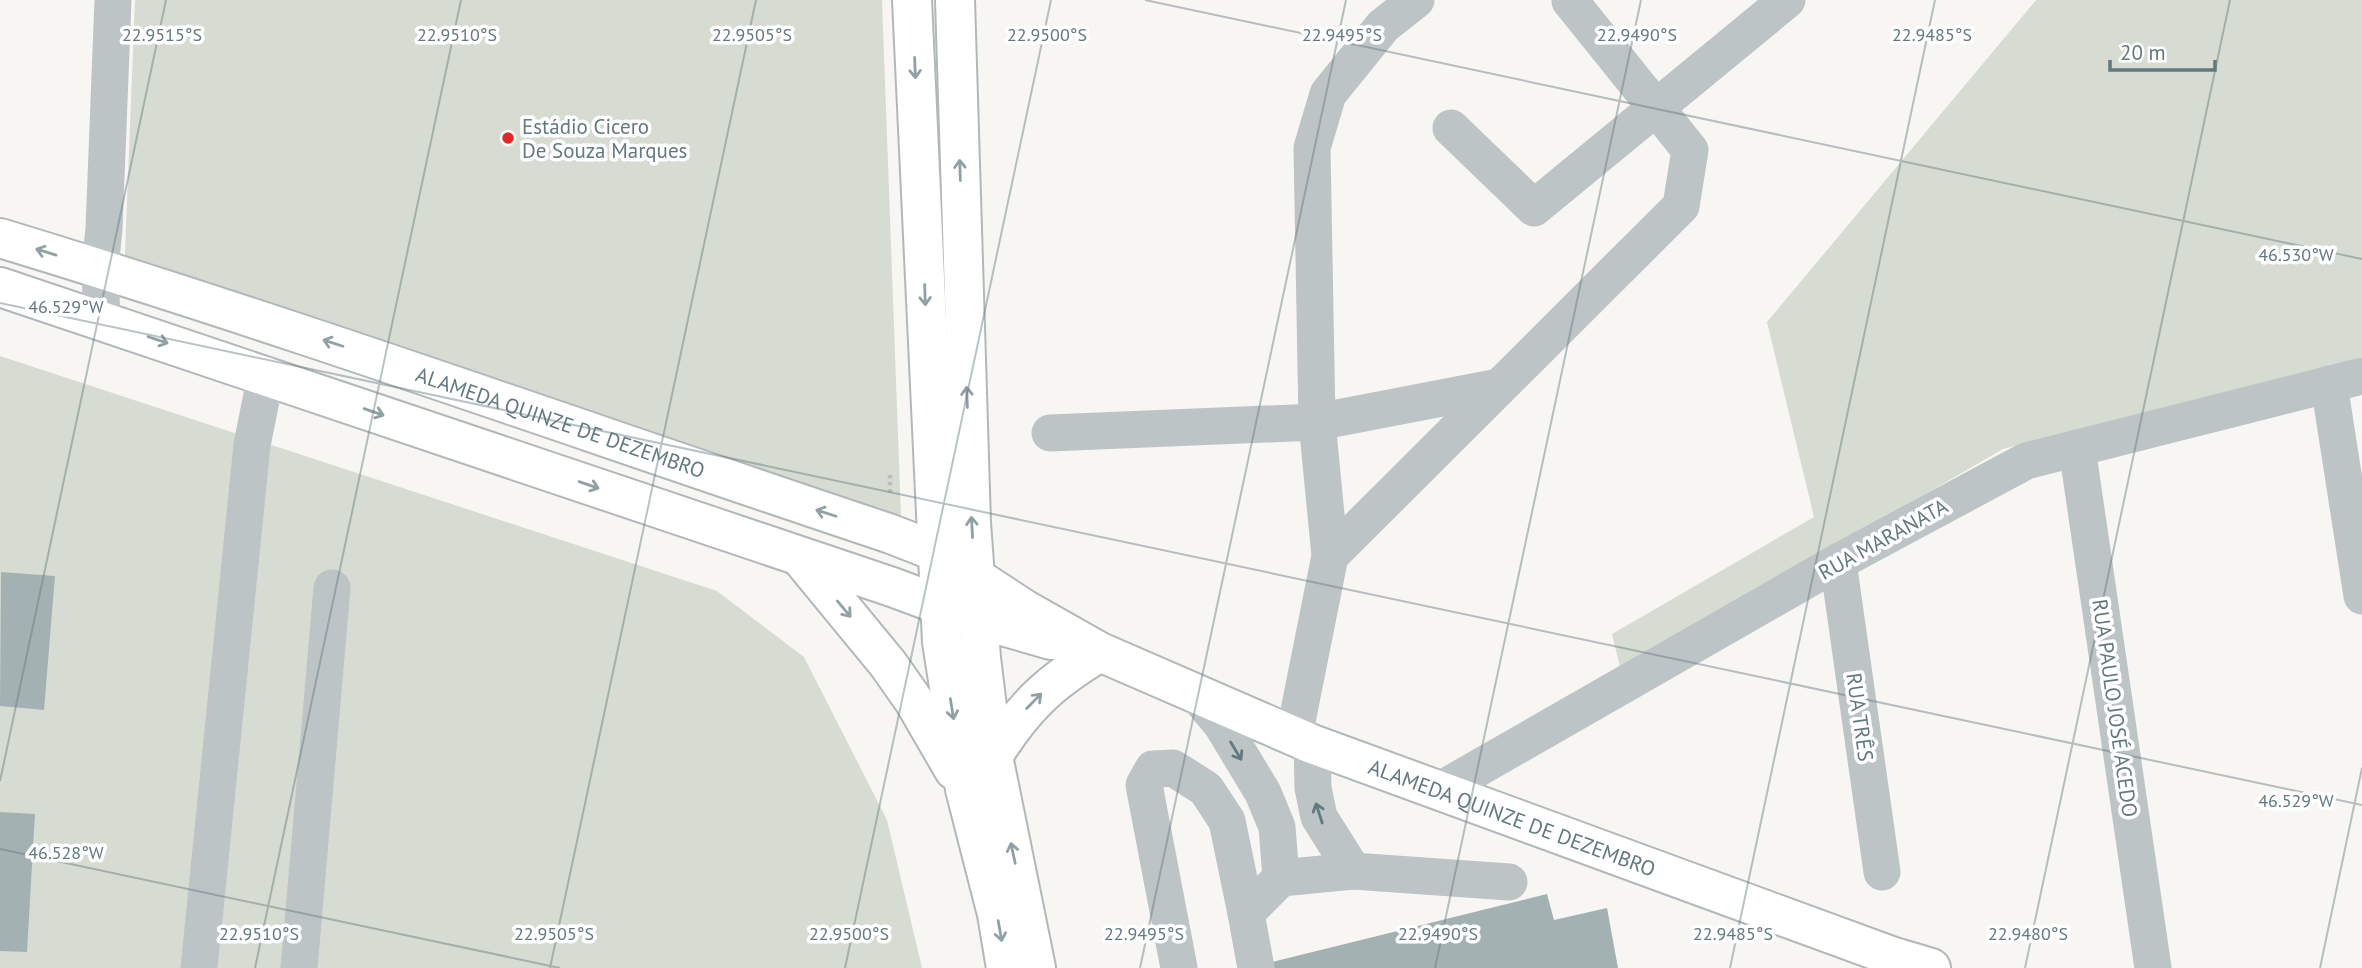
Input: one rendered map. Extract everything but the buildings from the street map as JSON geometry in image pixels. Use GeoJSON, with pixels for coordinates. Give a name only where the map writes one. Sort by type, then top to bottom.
{"type":"FeatureCollection","features":[{"type":"Feature","properties":{"kind":"main road"},"geometry":{"type":"LineString","coordinates":[[912,0],[942,642],[965,789],[997,915],[1006,968]]}},
{"type":"Feature","properties":{"kind":"main road"},"geometry":{"type":"LineString","coordinates":[[956,0],[967,401],[978,619],[993,756],[1036,968]]}},
{"type":"Feature","properties":{"kind":"main road","name":"ALAMEDA QUINZE DE DEZEMBRO"},"geometry":{"type":"LineString","coordinates":[[0,238],[340,346],[891,534],[937,552],[975,579],[1100,652],[1303,740],[1931,968]]}},
{"type":"Feature","properties":{"kind":"main road","name":"ALAMEDA QUINZE DE DEZEMBRO"},"geometry":{"type":"LineString","coordinates":[[0,288],[266,375],[978,619],[1100,652]]}},
{"type":"Feature","properties":{"kind":"main road"},"geometry":{"type":"LineString","coordinates":[[800,557],[888,664],[914,701],[965,789]]}},
{"type":"Feature","properties":{"kind":"main road"},"geometry":{"type":"LineString","coordinates":[[993,756],[1011,726],[1030,704],[1073,668],[1100,652]]}},
{"type":"Feature","properties":{"kind":"street"},"geometry":{"type":"LineString","coordinates":[[102,321],[100,268],[104,229],[113,0]]}},
{"type":"Feature","properties":{"kind":"street"},"geometry":{"type":"LineString","coordinates":[[1353,871],[1319,817],[1303,740],[1330,556],[1317,422],[1312,148],[1328,94],[1383,26],[1416,0]]}},
{"type":"Feature","properties":{"kind":"street"},"geometry":{"type":"LineString","coordinates":[[1451,128],[1534,208],[1787,0]]}},
{"type":"Feature","properties":{"kind":"street"},"geometry":{"type":"LineString","coordinates":[[1330,556],[1681,206],[1690,150],[1570,1]]}},
{"type":"Feature","properties":{"kind":"street"},"geometry":{"type":"LineString","coordinates":[[198,968],[252,445],[266,375]]}},
{"type":"Feature","properties":{"kind":"street"},"geometry":{"type":"LineString","coordinates":[[2346,380],[2362,596]]}},
{"type":"Feature","properties":{"kind":"street","name":"RUA MARANATA"},"geometry":{"type":"LineString","coordinates":[[1440,790],[1838,562],[2026,461],[2346,380]]}},
{"type":"Feature","properties":{"kind":"street"},"geometry":{"type":"LineString","coordinates":[[1049,433],[1317,422],[1499,387]]}},
{"type":"Feature","properties":{"kind":"street","name":"RUA PAULO JOSÉ ACEDO"},"geometry":{"type":"LineString","coordinates":[[2077,448],[2153,968]]}},
{"type":"Feature","properties":{"kind":"street","name":"RUA TRÊS"},"geometry":{"type":"LineString","coordinates":[[1838,562],[1882,872]]}},
{"type":"Feature","properties":{"kind":"street"},"geometry":{"type":"LineString","coordinates":[[299,968],[332,588]]}},
{"type":"Feature","properties":{"kind":"street"},"geometry":{"type":"LineString","coordinates":[[1197,695],[1222,725],[1263,793],[1277,827],[1281,878]]}},
{"type":"Feature","properties":{"kind":"street"},"geometry":{"type":"LineString","coordinates":[[1179,968],[1144,785],[1153,769],[1173,768],[1206,789],[1227,821],[1256,968]]}},
{"type":"Feature","properties":{"kind":"street"},"geometry":{"type":"LineString","coordinates":[[1246,913],[1281,878],[1353,871],[1508,882]]}},
{"type":"Feature","properties":{"kind":"shaded area","name":"Estádio Cicero De Souza Marques"},"geometry":{"type":"Polygon","coordinates":[[[135,0],[882,0],[901,517],[124,277],[135,0]]]}},
{"type":"Feature","properties":{"kind":"shaded area"},"geometry":{"type":"Polygon","coordinates":[[[2036,0],[2362,0],[2362,357],[2003,449],[1621,671],[1612,634],[1814,517],[1767,322],[2036,0]]]}},
{"type":"Feature","properties":{"kind":"shaded area"},"geometry":{"type":"Polygon","coordinates":[[[0,356],[717,591],[804,657],[887,820],[922,968],[0,968],[0,356]]]}},
{"type":"Feature","properties":{"kind":"place","name":"Estádio Cicero De Souza Marques"},"geometry":{"type":"Point","coordinates":[508,138]}}]}
